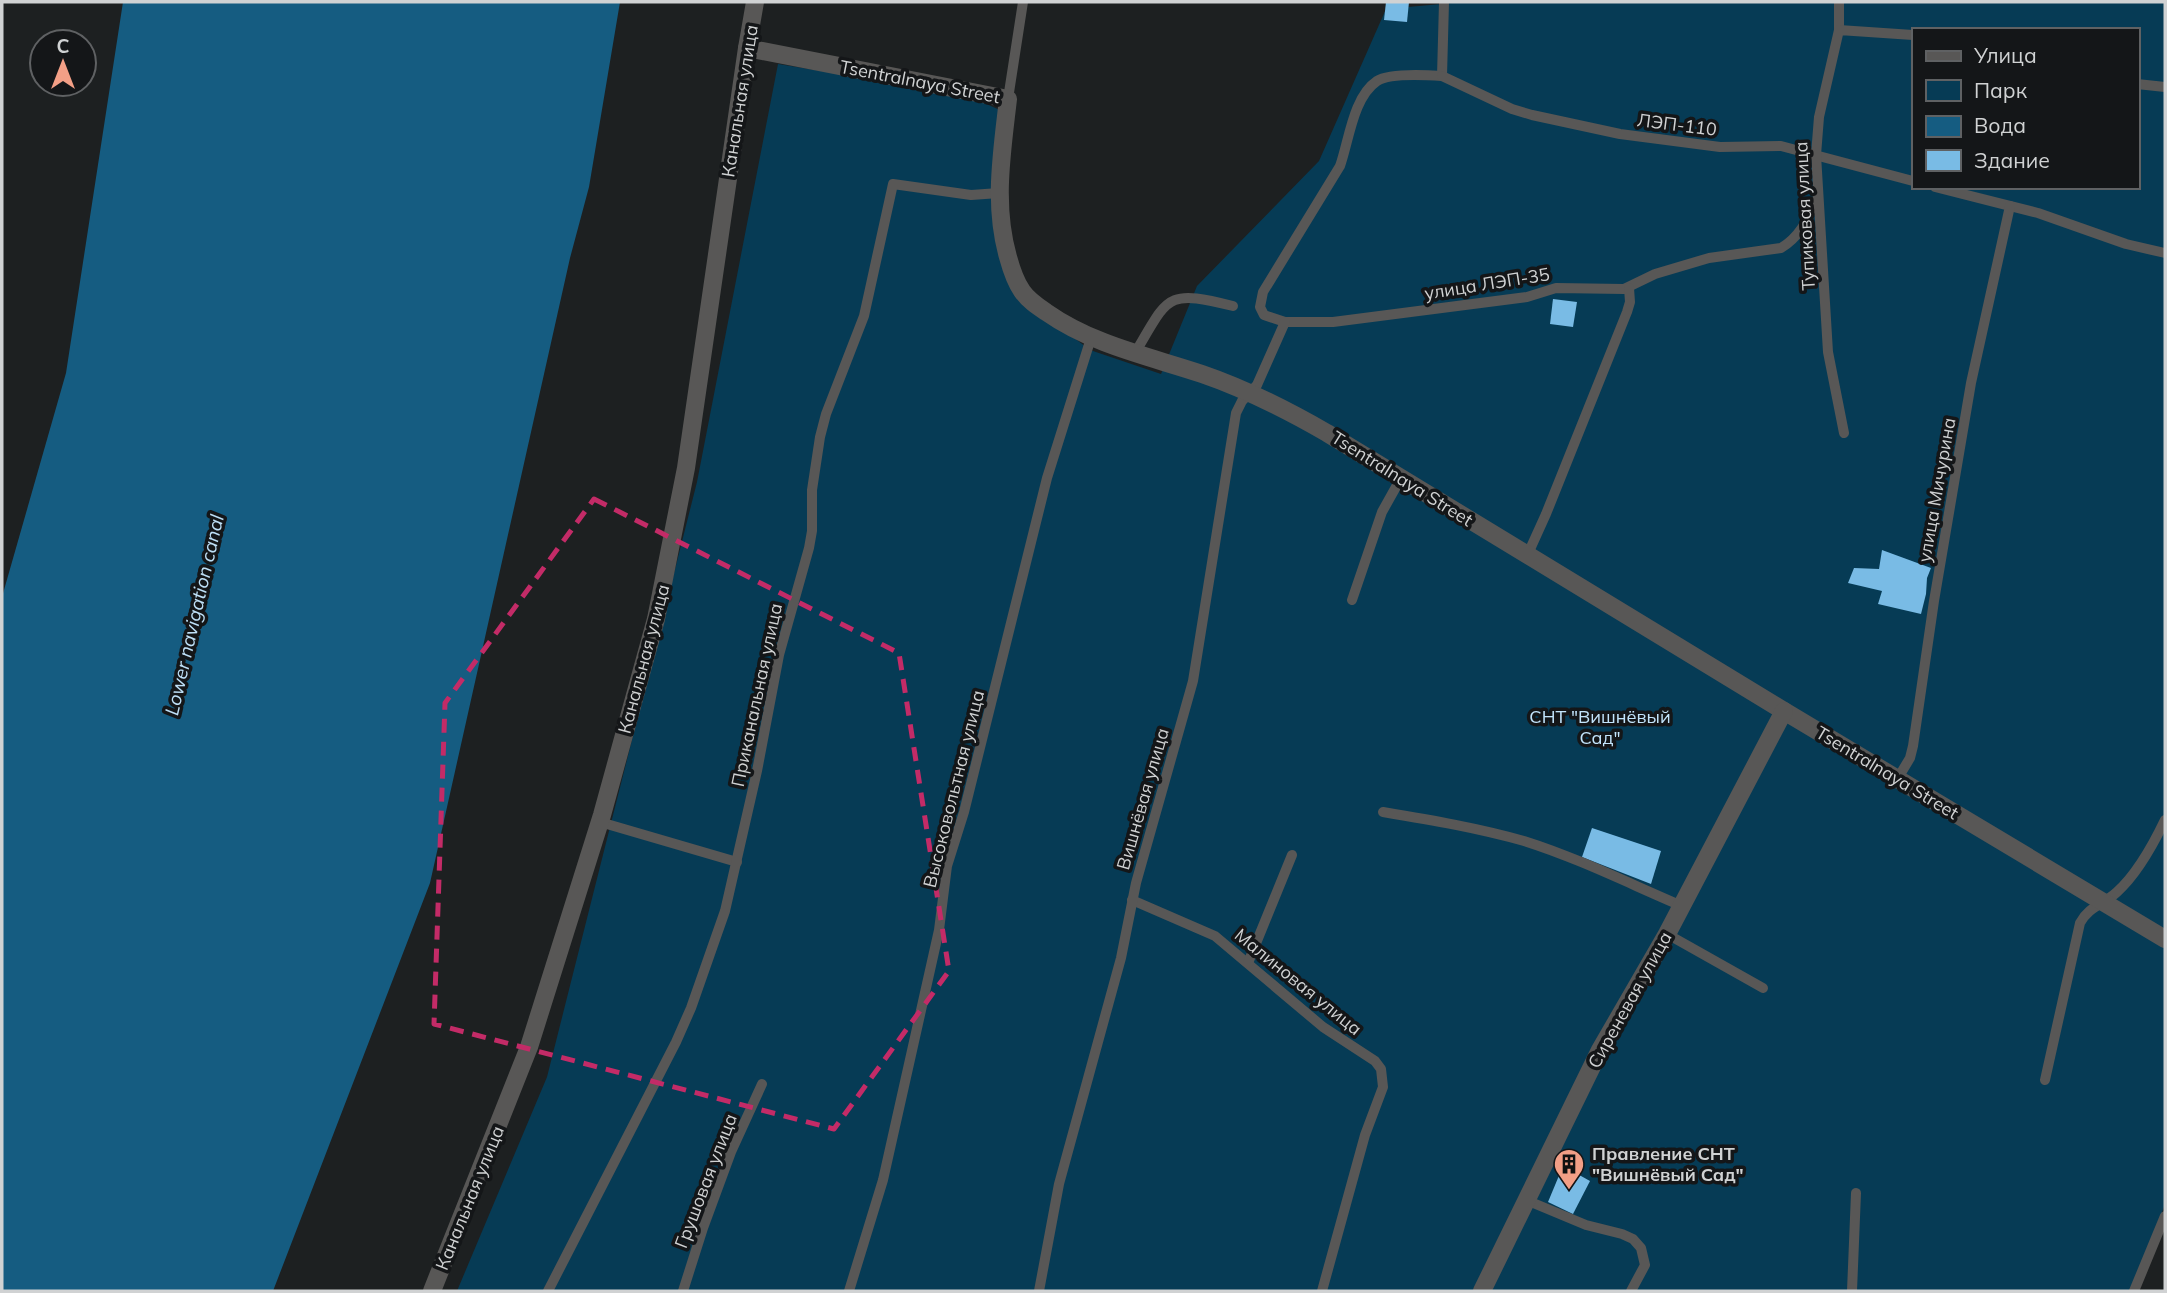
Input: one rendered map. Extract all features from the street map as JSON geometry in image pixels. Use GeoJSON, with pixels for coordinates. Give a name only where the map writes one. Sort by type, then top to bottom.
{"type":"FeatureCollection","features":[{"type":"Feature","properties":{"kind":"street","name":"Канальная улица"},"geometry":{"type":"LineString","coordinates":[[432,1291],[529,1047],[600,822],[656,619],[686,468],[755,2]]}},
{"type":"Feature","properties":{"kind":"street","name":"Tsentralnaya Street"},"geometry":{"type":"LineString","coordinates":[[747,48],[1008,99],[999,193],[1004,242],[1021,290],[1043,310],[1091,338],[1203,375],[1280,406],[2165,939]]}},
{"type":"Feature","properties":{"kind":"street","name":"Сиреневая улица"},"geometry":{"type":"LineString","coordinates":[[1482,1291],[1600,1050],[1667,934],[1784,711]]}},
{"type":"Feature","properties":{"kind":"lane"},"geometry":{"type":"LineString","coordinates":[[1008,99],[1023,2]]}},
{"type":"Feature","properties":{"kind":"lane"},"geometry":{"type":"LineString","coordinates":[[1284,322],[1264,315],[1260,307],[1263,292],[1340,166],[1356,111],[1368,90],[1378,80],[1391,77],[1442,76],[1444,2]]}},
{"type":"Feature","properties":{"kind":"lane","name":"Тупиковая улица"},"geometry":{"type":"LineString","coordinates":[[1839,2],[1839,30],[1819,117],[1816,155],[1828,352],[1844,433]]}},
{"type":"Feature","properties":{"kind":"lane"},"geometry":{"type":"LineString","coordinates":[[1839,30],[1912,35]]}},
{"type":"Feature","properties":{"kind":"lane","name":"ЛЭП-110"},"geometry":{"type":"LineString","coordinates":[[1442,76],[1512,109],[1557,120],[1620,134],[1720,146],[1781,146],[1912,181]]}},
{"type":"Feature","properties":{"kind":"lane"},"geometry":{"type":"LineString","coordinates":[[2139,84],[2165,87]]}},
{"type":"Feature","properties":{"kind":"lane","name":"Приканальная улица"},"geometry":{"type":"LineString","coordinates":[[548,1291],[676,1042],[691,1008],[725,911],[757,771],[779,654],[809,548],[811,489],[820,437],[826,414],[864,316],[893,184],[961,194],[999,193]]}},
{"type":"Feature","properties":{"kind":"lane"},"geometry":{"type":"LineString","coordinates":[[1943,189],[2038,213],[2126,244],[2165,253]]}},
{"type":"Feature","properties":{"kind":"lane","name":"улица ЛЭП-35"},"geometry":{"type":"LineString","coordinates":[[1284,322],[1346,321],[1527,297],[1556,288],[1629,288],[1656,274],[1709,258],[1781,248],[1801,232],[1818,198]]}},
{"type":"Feature","properties":{"kind":"lane","name":"улица Мичурина"},"geometry":{"type":"LineString","coordinates":[[1898,778],[1910,758],[1913,746],[1934,601],[1971,383],[2010,206]]}},
{"type":"Feature","properties":{"kind":"lane"},"geometry":{"type":"LineString","coordinates":[[1527,556],[1627,312],[1630,302],[1629,288]]}},
{"type":"Feature","properties":{"kind":"lane"},"geometry":{"type":"LineString","coordinates":[[1135,353],[1160,311],[1169,302],[1189,297],[1233,306]]}},
{"type":"Feature","properties":{"kind":"lane","name":"Вишнёвая улица"},"geometry":{"type":"LineString","coordinates":[[1039,1291],[1059,1184],[1121,958],[1132,900],[1193,681],[1202,639],[1232,429],[1239,405],[1257,384],[1284,322]]}},
{"type":"Feature","properties":{"kind":"lane","name":"Высоковольтная улица"},"geometry":{"type":"LineString","coordinates":[[849,1291],[883,1180],[939,930],[947,866],[964,812],[1047,478],[1091,338]]}},
{"type":"Feature","properties":{"kind":"lane"},"geometry":{"type":"LineString","coordinates":[[1352,600],[1382,512],[1401,478]]}},
{"type":"Feature","properties":{"kind":"lane"},"geometry":{"type":"LineString","coordinates":[[1383,812],[1443,822],[1525,842],[1682,906]]}},
{"type":"Feature","properties":{"kind":"lane"},"geometry":{"type":"LineString","coordinates":[[2045,1080],[2080,923],[2086,912],[2103,903],[2126,882],[2165,820]]}},
{"type":"Feature","properties":{"kind":"lane"},"geometry":{"type":"LineString","coordinates":[[600,822],[737,862]]}},
{"type":"Feature","properties":{"kind":"lane"},"geometry":{"type":"LineString","coordinates":[[1248,963],[1292,855]]}},
{"type":"Feature","properties":{"kind":"lane","name":"Малиновая улица"},"geometry":{"type":"LineString","coordinates":[[1132,900],[1205,929],[1340,1040],[1375,1061],[1381,1069],[1383,1079],[1380,1097],[1365,1135],[1322,1291]]}},
{"type":"Feature","properties":{"kind":"lane"},"geometry":{"type":"LineString","coordinates":[[1667,934],[1763,988]]}},
{"type":"Feature","properties":{"kind":"lane","name":"Грушовая улица"},"geometry":{"type":"LineString","coordinates":[[683,1291],[731,1152],[762,1084]]}},
{"type":"Feature","properties":{"kind":"lane"},"geometry":{"type":"LineString","coordinates":[[1852,1291],[1856,1194]]}},
{"type":"Feature","properties":{"kind":"lane"},"geometry":{"type":"LineString","coordinates":[[1525,1200],[1587,1225],[1633,1239],[1641,1248],[1645,1265],[1631,1291]]}},
{"type":"Feature","properties":{"kind":"lane"},"geometry":{"type":"LineString","coordinates":[[2134,1291],[2165,1216]]}},
{"type":"Feature","properties":{"kind":"highlighted area"},"geometry":{"type":"Polygon","coordinates":[[[594,499],[899,653],[949,971],[834,1129],[434,1024],[445,703],[594,499]]]}},
{"type":"Feature","properties":{"kind":"green space","name":"СНТ \"Вишнёвый Сад\""},"geometry":{"type":"Polygon","coordinates":[[[1463,2],[2165,2],[2165,1204],[2150,1246],[2129,1291],[457,1291],[547,1077],[697,482],[778,64],[964,94],[1011,115],[1002,228],[1019,296],[1090,350],[1161,374],[1197,286],[1319,161],[1386,9],[1463,2]]]}},
{"type":"Feature","properties":{"kind":"water","name":"Lower navigation canal"},"geometry":{"type":"Polygon","coordinates":[[[123,2],[620,2],[589,187],[570,258],[430,883],[273,1291],[2,1291],[2,597],[66,373],[123,2]]]}},
{"type":"Feature","properties":{"kind":"building"},"geometry":{"type":"Polygon","coordinates":[[[1386,2],[1409,2],[1407,22],[1384,20],[1386,2]]]}},
{"type":"Feature","properties":{"kind":"building"},"geometry":{"type":"Polygon","coordinates":[[[1553,299],[1577,302],[1573,327],[1550,324],[1553,299]]]}},
{"type":"Feature","properties":{"kind":"building"},"geometry":{"type":"Polygon","coordinates":[[[1882,550],[1931,568],[1921,614],[1878,604],[1882,591],[1848,583],[1854,568],[1879,569],[1882,550]]]}},
{"type":"Feature","properties":{"kind":"building"},"geometry":{"type":"Polygon","coordinates":[[[1592,828],[1661,851],[1651,884],[1582,857],[1592,828]]]}},
{"type":"Feature","properties":{"kind":"building","name":"Правление СНТ \"Вишнёвый Сад\""},"geometry":{"type":"Polygon","coordinates":[[[1563,1166],[1590,1181],[1573,1214],[1548,1202],[1563,1166]]]}},
{"type":"Feature","properties":{"kind":"place","name":"Правление СНТ \"Вишнёвый Сад\""},"geometry":{"type":"Point","coordinates":[1569,1191]}}]}
